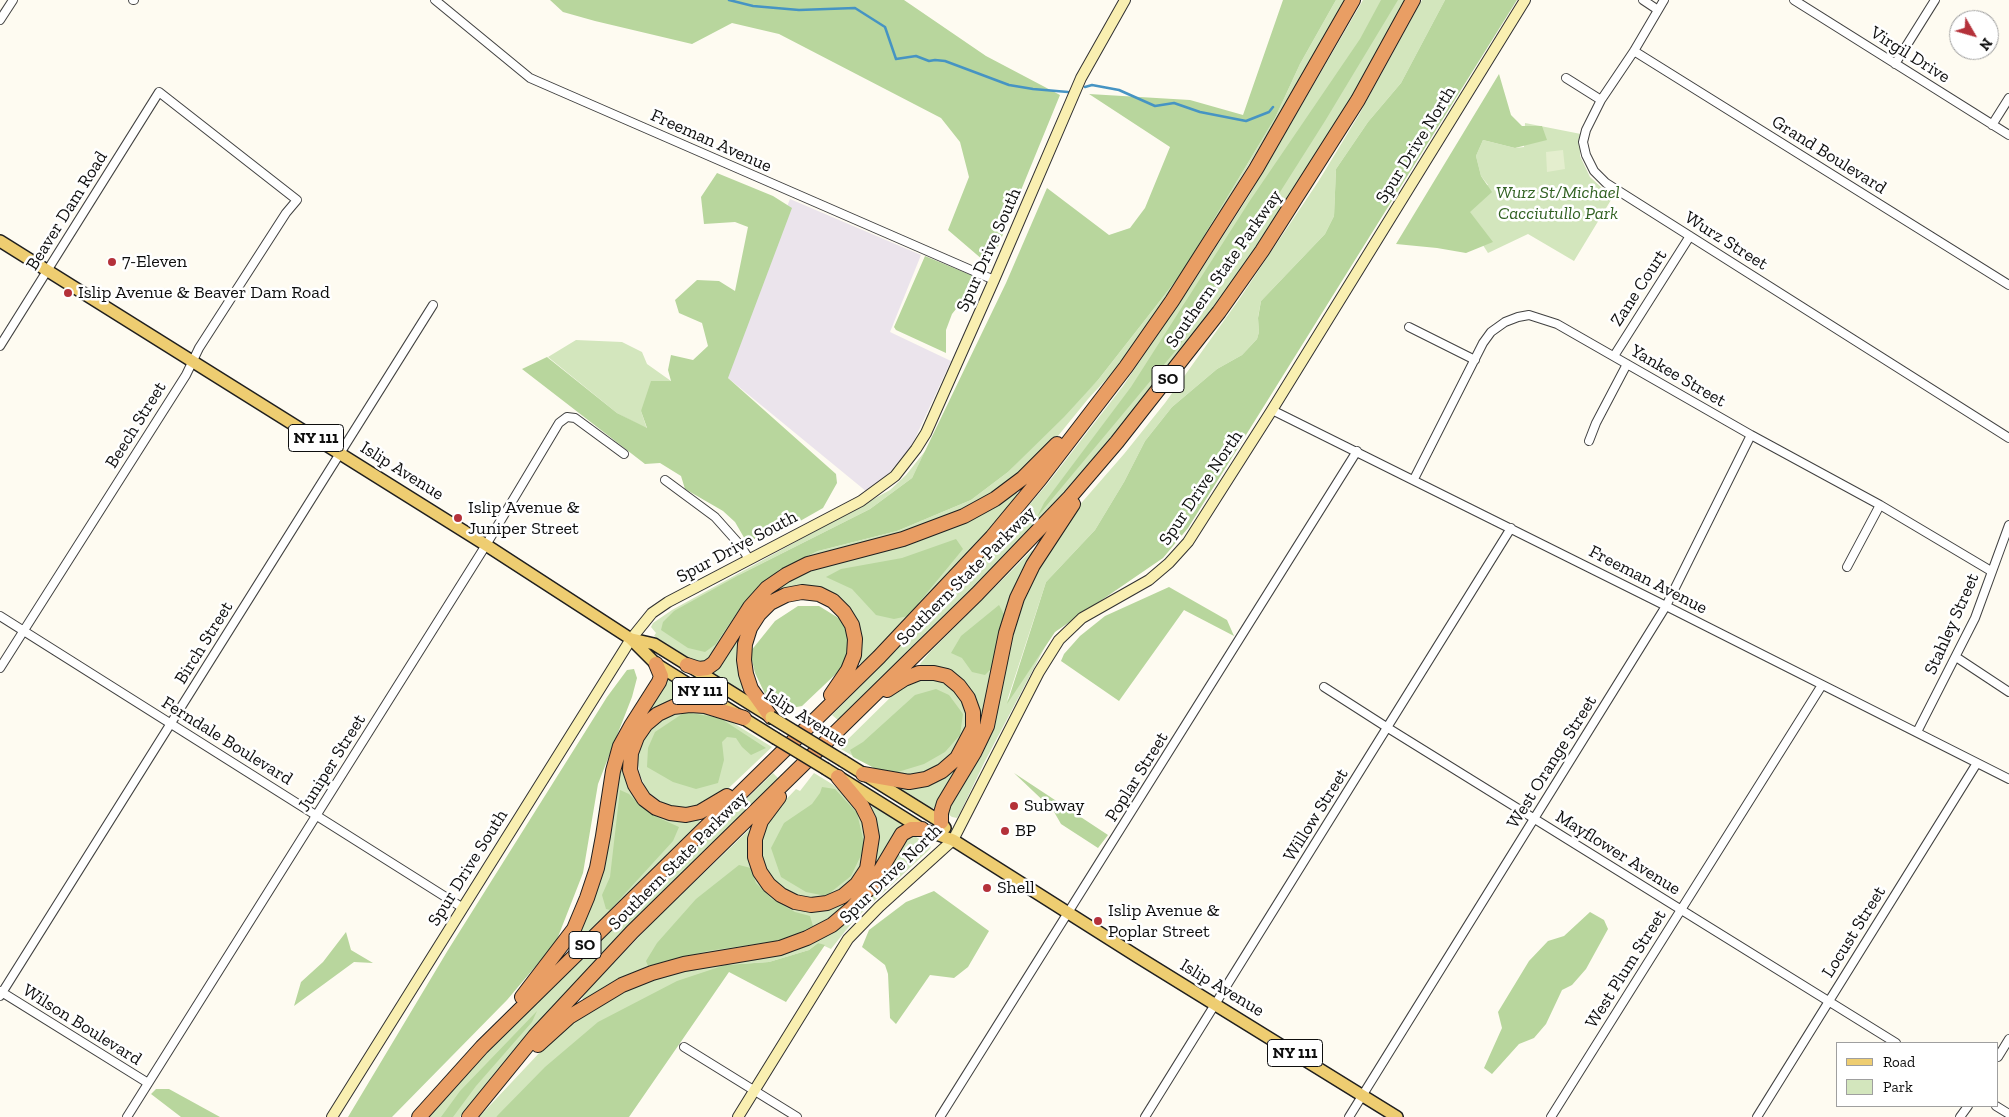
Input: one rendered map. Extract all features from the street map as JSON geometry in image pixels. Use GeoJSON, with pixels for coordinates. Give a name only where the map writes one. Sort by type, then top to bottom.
{"type":"FeatureCollection","features":[{"type":"Feature","properties":{"kind":"highway","name":"Southern State Parkway"},"geometry":{"type":"LineString","coordinates":[[419,1117],[482,1047],[879,657],[992,537],[1040,479],[1126,367],[1222,224],[1256,169],[1353,0]]}},
{"type":"Feature","properties":{"kind":"highway","name":"Southern State Parkway"},"geometry":{"type":"LineString","coordinates":[[470,1117],[535,1036],[632,932],[1028,542],[1117,442],[1213,320],[1262,251],[1358,100],[1413,0]]}},
{"type":"Feature","properties":{"kind":"highway"},"geometry":{"type":"LineString","coordinates":[[687,665],[699,669],[707,668],[714,663],[750,607],[767,588],[786,574],[832,556],[903,539],[934,529],[964,516],[995,498],[1023,478],[1047,455],[1126,367]]}},
{"type":"Feature","properties":{"kind":"highway"},"geometry":{"type":"LineString","coordinates":[[941,822],[944,803],[988,726],[1006,633],[1017,598],[1033,565],[1054,530],[1117,442]]}},
{"type":"Feature","properties":{"kind":"highway"},"geometry":{"type":"LineString","coordinates":[[771,717],[751,689],[746,674],[744,660],[745,644],[750,628],[759,614],[770,603],[786,595],[802,592],[819,594],[833,601],[844,612],[852,625],[855,639],[854,655],[848,670],[810,723]]}},
{"type":"Feature","properties":{"kind":"highway"},"geometry":{"type":"LineString","coordinates":[[482,1047],[552,958],[577,921],[597,868],[613,771],[618,754],[631,726],[660,682],[656,664]]}},
{"type":"Feature","properties":{"kind":"highway"},"geometry":{"type":"LineString","coordinates":[[860,709],[904,679],[919,673],[934,673],[947,676],[959,686],[968,698],[973,712],[973,728],[966,743],[957,758],[942,771],[926,779],[909,782],[863,774]]}},
{"type":"Feature","properties":{"kind":"highway"},"geometry":{"type":"LineString","coordinates":[[744,718],[705,706],[672,707],[658,714],[646,724],[637,737],[631,754],[630,770],[635,785],[644,798],[656,808],[670,813],[686,815],[700,812],[716,804],[756,776]]}},
{"type":"Feature","properties":{"kind":"highway"},"geometry":{"type":"LineString","coordinates":[[802,765],[762,821],[755,839],[756,857],[760,872],[769,885],[781,895],[795,902],[811,905],[827,904],[843,896],[857,884],[867,869],[872,837],[869,820],[862,806],[838,777]]}},
{"type":"Feature","properties":{"kind":"highway"},"geometry":{"type":"LineString","coordinates":[[498,1081],[569,1017],[622,985],[652,973],[684,964],[780,948],[807,938],[832,925],[852,908],[871,886],[902,834],[911,829],[922,829]]}},
{"type":"Feature","properties":{"kind":"main road","name":"Islip Avenue"},"geometry":{"type":"LineString","coordinates":[[0,241],[486,545],[631,639],[656,664],[774,738],[922,829],[953,840],[1068,914],[1397,1117]]}},
{"type":"Feature","properties":{"kind":"main road","name":"Islip Avenue"},"geometry":{"type":"LineString","coordinates":[[631,639],[654,644],[941,822],[953,840]]}},
{"type":"Feature","properties":{"kind":"street"},"geometry":{"type":"LineString","coordinates":[[0,20],[12,0]]}},
{"type":"Feature","properties":{"kind":"street","name":"Freeman Avenue"},"geometry":{"type":"LineString","coordinates":[[434,0],[530,78],[994,280]]}},
{"type":"Feature","properties":{"kind":"street","name":"Spur Drive South"},"geometry":{"type":"LineString","coordinates":[[332,1117],[631,639],[652,613],[668,602],[861,501],[895,476],[916,449],[926,433],[1081,78],[1125,0]]}},
{"type":"Feature","properties":{"kind":"street","name":"Spur Drive North"},"geometry":{"type":"LineString","coordinates":[[738,1117],[848,939],[873,912],[953,840],[1039,672],[1059,640],[1082,618],[1149,580],[1177,556],[1188,542],[1526,0]]}},
{"type":"Feature","properties":{"kind":"street"},"geometry":{"type":"LineString","coordinates":[[1643,0],[1658,10]]}},
{"type":"Feature","properties":{"kind":"street","name":"Wurz Street"},"geometry":{"type":"LineString","coordinates":[[1664,0],[1634,51],[1601,100],[1592,118],[1583,142],[1586,155],[1594,171],[1606,183],[2009,438]]}},
{"type":"Feature","properties":{"kind":"street"},"geometry":{"type":"LineString","coordinates":[[1894,64],[1935,0]]}},
{"type":"Feature","properties":{"kind":"street","name":"Virgil Drive"},"geometry":{"type":"LineString","coordinates":[[1798,1],[1894,64],[2009,135]]}},
{"type":"Feature","properties":{"kind":"street","name":"Grand Boulevard"},"geometry":{"type":"LineString","coordinates":[[1634,51],[2009,285]]}},
{"type":"Feature","properties":{"kind":"street"},"geometry":{"type":"LineString","coordinates":[[1566,78],[1601,100]]}},
{"type":"Feature","properties":{"kind":"street","name":"Beech Street"},"geometry":{"type":"LineString","coordinates":[[0,668],[193,361],[199,348],[283,218],[297,200],[159,92]]}},
{"type":"Feature","properties":{"kind":"street","name":"Beaver Dam Road"},"geometry":{"type":"LineString","coordinates":[[0,346],[159,92]]}},
{"type":"Feature","properties":{"kind":"street"},"geometry":{"type":"LineString","coordinates":[[1992,125],[2009,98]]}},
{"type":"Feature","properties":{"kind":"street","name":"Zane Court"},"geometry":{"type":"LineString","coordinates":[[1614,356],[1690,236]]}},
{"type":"Feature","properties":{"kind":"street","name":"Birch Street"},"geometry":{"type":"LineString","coordinates":[[1,993],[433,305]]}},
{"type":"Feature","properties":{"kind":"street","name":"Yankee Street"},"geometry":{"type":"LineString","coordinates":[[1414,479],[1491,332],[1505,322],[1529,315],[1557,324],[1751,435],[1880,505],[1991,571]]}},
{"type":"Feature","properties":{"kind":"street"},"geometry":{"type":"LineString","coordinates":[[1409,327],[1475,360]]}},
{"type":"Feature","properties":{"kind":"street"},"geometry":{"type":"LineString","coordinates":[[1589,441],[1596,422],[1628,364]]}},
{"type":"Feature","properties":{"kind":"street","name":"Freeman Avenue"},"geometry":{"type":"LineString","coordinates":[[1272,410],[1414,479],[2009,779]]}},
{"type":"Feature","properties":{"kind":"street","name":"Juniper Street"},"geometry":{"type":"LineString","coordinates":[[127,1117],[486,545],[559,423],[567,417],[575,418],[624,454]]}},
{"type":"Feature","properties":{"kind":"street","name":"West Orange Street"},"geometry":{"type":"LineString","coordinates":[[1349,1117],[1666,606],[1751,435]]}},
{"type":"Feature","properties":{"kind":"street","name":"Poplar Street"},"geometry":{"type":"LineString","coordinates":[[940,1117],[1357,451]]}},
{"type":"Feature","properties":{"kind":"street"},"geometry":{"type":"LineString","coordinates":[[665,480],[715,517],[749,559]]}},
{"type":"Feature","properties":{"kind":"street"},"geometry":{"type":"LineString","coordinates":[[1847,567],[1880,505]]}},
{"type":"Feature","properties":{"kind":"street","name":"Stahley Street"},"geometry":{"type":"LineString","coordinates":[[1917,732],[1974,618],[2009,525]]}},
{"type":"Feature","properties":{"kind":"street","name":"Willow Street"},"geometry":{"type":"LineString","coordinates":[[1146,1117],[1511,528]]}},
{"type":"Feature","properties":{"kind":"street","name":"Ferndale Boulevard"},"geometry":{"type":"LineString","coordinates":[[0,616],[463,908]]}},
{"type":"Feature","properties":{"kind":"street"},"geometry":{"type":"LineString","coordinates":[[1956,657],[2009,692]]}},
{"type":"Feature","properties":{"kind":"street","name":"West Plum Street"},"geometry":{"type":"LineString","coordinates":[[1551,1117],[1822,685]]}},
{"type":"Feature","properties":{"kind":"street","name":"Mayflower Avenue"},"geometry":{"type":"LineString","coordinates":[[1324,687],[1894,1042]]}},
{"type":"Feature","properties":{"kind":"street","name":"Locust Street"},"geometry":{"type":"LineString","coordinates":[[1757,1117],[1977,762]]}},
{"type":"Feature","properties":{"kind":"street","name":"Wilson Boulevard"},"geometry":{"type":"LineString","coordinates":[[1,993],[148,1084]]}},
{"type":"Feature","properties":{"kind":"street"},"geometry":{"type":"LineString","coordinates":[[1999,1055],[2009,1039]]}},
{"type":"Feature","properties":{"kind":"street"},"geometry":{"type":"LineString","coordinates":[[684,1047],[797,1117]]}},
{"type":"Feature","properties":{"kind":"street"},"geometry":{"type":"LineString","coordinates":[[1998,1107],[2009,1114]]}},
{"type":"Feature","properties":{"kind":"shaded area"},"geometry":{"type":"Polygon","coordinates":[[[790,199],[921,255],[890,332],[951,361],[912,445],[889,473],[867,492],[722,373],[790,199]]]}},
{"type":"Feature","properties":{"kind":"green space"},"geometry":{"type":"Polygon","coordinates":[[[550,0],[904,0],[986,56],[1060,95],[990,266],[948,230],[969,177],[960,142],[941,118],[779,34],[732,23],[692,44],[563,12],[550,0]]]}},
{"type":"Feature","properties":{"kind":"green space"},"geometry":{"type":"Polygon","coordinates":[[[1283,0],[1336,0],[1300,64],[1275,118],[1181,274],[1098,380],[1064,417],[1008,472],[971,500],[897,531],[818,551],[779,570],[741,607],[716,644],[705,652],[688,648],[661,630],[663,622],[674,611],[739,575],[870,509],[912,478],[1006,283],[1047,188],[1109,235],[1130,228],[1145,208],[1170,147],[1089,94],[1190,100],[1243,115],[1283,0]]]}},
{"type":"Feature","properties":{"kind":"green space"},"geometry":{"type":"Polygon","coordinates":[[[1336,0],[1345,0],[1288,100],[1181,276],[1115,370],[1088,399],[1049,447],[1012,481],[976,505],[926,528],[787,570],[711,662],[700,665],[654,636],[656,633],[651,627],[653,623],[672,610],[890,490],[906,475],[926,450],[912,478],[870,509],[739,575],[716,644],[741,607],[779,570],[818,551],[897,531],[971,500],[1008,472],[1098,380],[1181,274],[1275,118],[1300,64],[1336,0]]]}},
{"type":"Feature","properties":{"kind":"green space"},"geometry":{"type":"Polygon","coordinates":[[[1363,0],[1406,0],[1344,112],[1280,212],[1218,302],[1144,399],[1063,493],[975,587],[839,721],[832,715],[965,580],[1048,483],[1123,386],[1191,286],[1250,194],[1363,0]]]}},
{"type":"Feature","properties":{"kind":"green space"},"geometry":{"type":"Polygon","coordinates":[[[1381,0],[1398,0],[1256,230],[1177,349],[1037,517],[1044,503],[1131,387],[1249,202],[1360,39],[1381,0]]]}},
{"type":"Feature","properties":{"kind":"green space"},"geometry":{"type":"Polygon","coordinates":[[[1422,0],[1445,0],[1401,83],[1368,122],[1336,169],[1334,216],[1325,234],[1261,301],[1257,339],[1242,355],[1217,369],[1172,407],[1145,441],[1124,482],[1095,530],[1046,582],[1007,701],[1045,647],[960,813],[957,818],[952,817],[945,812],[965,780],[1008,651],[1021,601],[1043,554],[1070,516],[1165,403],[1238,301],[1318,182],[1360,113],[1422,0]]]}},
{"type":"Feature","properties":{"kind":"green space"},"geometry":{"type":"Polygon","coordinates":[[[1445,0],[1517,0],[1188,528],[1163,558],[1055,632],[1007,704],[1046,582],[1095,530],[1124,482],[1145,441],[1172,407],[1217,369],[1242,355],[1257,339],[1261,301],[1325,234],[1334,216],[1336,169],[1368,122],[1401,83],[1445,0]]]}},
{"type":"Feature","properties":{"kind":"green space"},"geometry":{"type":"Polygon","coordinates":[[[1499,74],[1511,115],[1522,126],[1542,126],[1547,140],[1515,148],[1483,140],[1476,156],[1481,176],[1492,192],[1470,212],[1493,242],[1466,253],[1396,244],[1499,74]]]}},
{"type":"Feature","properties":{"kind":"green space","name":"Wurz St/Michael Cacciutullo Park"},"geometry":{"type":"Polygon","coordinates":[[[1525,123],[1581,134],[1580,156],[1590,177],[1602,188],[1614,195],[1574,261],[1528,234],[1488,253],[1448,191],[1488,185],[1481,176],[1476,156],[1483,140],[1515,148],[1524,147],[1525,123]]]}},
{"type":"Feature","properties":{"kind":"green space"},"geometry":{"type":"Polygon","coordinates":[[[1563,150],[1565,169],[1547,172],[1546,152],[1563,150]]]}},
{"type":"Feature","properties":{"kind":"green space"},"geometry":{"type":"Polygon","coordinates":[[[717,173],[773,196],[792,208],[728,378],[836,474],[837,483],[823,508],[779,533],[746,541],[735,522],[723,511],[685,489],[681,476],[660,463],[645,464],[522,369],[547,357],[617,413],[647,428],[641,411],[651,381],[671,381],[668,370],[671,355],[693,360],[708,346],[702,323],[679,313],[675,300],[697,280],[719,281],[735,291],[748,227],[735,222],[704,224],[701,197],[717,173]]]}},
{"type":"Feature","properties":{"kind":"green space"},"geometry":{"type":"Polygon","coordinates":[[[925,256],[978,278],[952,314],[946,330],[946,353],[896,330],[894,327],[925,256]]]}},
{"type":"Feature","properties":{"kind":"green space"},"geometry":{"type":"Polygon","coordinates":[[[576,340],[622,342],[642,352],[647,364],[671,381],[641,411],[647,429],[617,413],[548,357],[576,340]]]}},
{"type":"Feature","properties":{"kind":"green space"},"geometry":{"type":"Polygon","coordinates":[[[1014,490],[1018,494],[1005,511],[946,578],[862,665],[859,662],[862,645],[859,623],[847,604],[829,592],[803,587],[750,623],[747,688],[742,689],[739,693],[710,676],[749,615],[783,582],[812,567],[1014,490]]]}},
{"type":"Feature","properties":{"kind":"green space"},"geometry":{"type":"Polygon","coordinates":[[[956,539],[963,549],[908,616],[894,619],[876,615],[852,589],[826,577],[841,569],[902,558],[956,539]]]}},
{"type":"Feature","properties":{"kind":"green space"},"geometry":{"type":"Polygon","coordinates":[[[1032,550],[1036,553],[988,713],[937,809],[928,807],[927,809],[877,780],[941,777],[979,710],[972,691],[957,675],[939,668],[922,668],[920,664],[1032,550]]]}},
{"type":"Feature","properties":{"kind":"green space"},"geometry":{"type":"Polygon","coordinates":[[[1169,587],[1227,620],[1234,636],[1184,610],[1119,701],[1061,661],[1064,654],[1080,636],[1105,616],[1169,587]]]}},
{"type":"Feature","properties":{"kind":"green space"},"geometry":{"type":"Polygon","coordinates":[[[999,605],[1007,620],[993,667],[985,675],[972,672],[962,658],[951,653],[961,636],[999,605]]]}},
{"type":"Feature","properties":{"kind":"green space"},"geometry":{"type":"Polygon","coordinates":[[[798,606],[819,606],[845,622],[851,643],[840,670],[802,706],[781,710],[767,698],[755,673],[750,652],[775,621],[798,606]]]}},
{"type":"Feature","properties":{"kind":"green space"},"geometry":{"type":"Polygon","coordinates":[[[634,669],[637,678],[632,697],[598,784],[583,873],[556,942],[507,1000],[392,1117],[348,1117],[448,950],[607,697],[627,670],[634,669]]]}},
{"type":"Feature","properties":{"kind":"green space"},"geometry":{"type":"Polygon","coordinates":[[[919,677],[951,682],[971,712],[968,735],[954,757],[914,778],[881,772],[839,748],[901,687],[919,677]]]}},
{"type":"Feature","properties":{"kind":"green space"},"geometry":{"type":"Polygon","coordinates":[[[666,680],[671,680],[705,697],[703,702],[666,706],[630,749],[640,796],[698,817],[700,822],[571,949],[568,944],[625,748],[666,680]]]}},
{"type":"Feature","properties":{"kind":"green space"},"geometry":{"type":"Polygon","coordinates":[[[936,689],[949,695],[963,714],[960,735],[945,752],[924,764],[888,775],[853,757],[850,750],[863,742],[915,695],[936,689]]]}},
{"type":"Feature","properties":{"kind":"green space"},"geometry":{"type":"Polygon","coordinates":[[[687,708],[722,716],[772,747],[715,801],[682,809],[664,804],[647,791],[640,775],[637,758],[641,740],[654,722],[687,708]]]}},
{"type":"Feature","properties":{"kind":"green space"},"geometry":{"type":"Polygon","coordinates":[[[685,712],[720,718],[766,748],[751,755],[736,738],[727,737],[722,742],[724,760],[718,783],[696,789],[673,782],[647,767],[648,748],[655,732],[685,712]]]}},
{"type":"Feature","properties":{"kind":"green space"},"geometry":{"type":"Polygon","coordinates":[[[773,773],[779,779],[529,1033],[460,1117],[428,1117],[451,1089],[516,1024],[773,773]]]}},
{"type":"Feature","properties":{"kind":"green space"},"geometry":{"type":"Polygon","coordinates":[[[814,773],[832,784],[861,810],[868,848],[862,871],[848,888],[829,898],[807,901],[788,894],[773,882],[764,866],[760,850],[764,826],[776,810],[796,789],[800,791],[814,773]]]}},
{"type":"Feature","properties":{"kind":"green space"},"geometry":{"type":"Polygon","coordinates":[[[1014,773],[1108,835],[1098,848],[1061,824],[1053,810],[1014,773]]]}},
{"type":"Feature","properties":{"kind":"green space"},"geometry":{"type":"Polygon","coordinates":[[[822,787],[835,789],[857,813],[865,847],[851,876],[826,896],[806,892],[781,877],[771,848],[784,823],[812,804],[822,787]]]}},
{"type":"Feature","properties":{"kind":"green space"},"geometry":{"type":"Polygon","coordinates":[[[620,790],[629,794],[642,807],[659,818],[679,827],[673,841],[610,910],[606,909],[602,895],[610,877],[620,790]]]}},
{"type":"Feature","properties":{"kind":"green space"},"geometry":{"type":"Polygon","coordinates":[[[875,804],[905,821],[905,828],[851,905],[799,938],[697,957],[585,1002],[582,998],[656,919],[755,824],[758,876],[805,907],[866,882],[869,809],[875,804]]]}},
{"type":"Feature","properties":{"kind":"green space"},"geometry":{"type":"Polygon","coordinates":[[[911,834],[931,846],[930,849],[855,919],[831,949],[818,943],[809,950],[769,962],[725,965],[496,1117],[479,1117],[558,1033],[587,1011],[649,979],[837,927],[906,837],[911,834]]]}},
{"type":"Feature","properties":{"kind":"green space"},"geometry":{"type":"Polygon","coordinates":[[[739,865],[751,868],[756,883],[772,899],[795,912],[810,916],[813,926],[783,940],[708,951],[648,966],[646,961],[657,943],[696,899],[739,865]]]}},
{"type":"Feature","properties":{"kind":"green space"},"geometry":{"type":"Polygon","coordinates":[[[934,891],[989,931],[968,967],[954,978],[930,975],[896,1024],[890,1018],[888,974],[885,965],[862,947],[869,930],[906,902],[934,891]]]}},
{"type":"Feature","properties":{"kind":"green space"},"geometry":{"type":"Polygon","coordinates":[[[1590,912],[1604,920],[1608,929],[1586,969],[1572,985],[1562,990],[1546,1024],[1534,1038],[1519,1044],[1492,1074],[1484,1068],[1502,1028],[1498,1012],[1529,961],[1548,941],[1564,936],[1590,912]]]}},
{"type":"Feature","properties":{"kind":"green space"},"geometry":{"type":"Polygon","coordinates":[[[346,932],[351,950],[373,963],[354,962],[294,1006],[301,982],[323,962],[346,932]]]}},
{"type":"Feature","properties":{"kind":"green space"},"geometry":{"type":"Polygon","coordinates":[[[818,943],[825,945],[786,1002],[729,972],[629,1117],[496,1117],[545,1067],[598,1022],[677,981],[725,965],[769,962],[809,950],[818,943]]]}},
{"type":"Feature","properties":{"kind":"green space"},"geometry":{"type":"Polygon","coordinates":[[[537,1011],[532,1022],[476,1086],[453,1117],[441,1117],[460,1091],[537,1011]]]}},
{"type":"Feature","properties":{"kind":"green space"},"geometry":{"type":"Polygon","coordinates":[[[156,1089],[169,1089],[220,1117],[181,1117],[151,1094],[156,1089]]]}},
{"type":"Feature","properties":{"kind":"waterway"},"geometry":{"type":"LineString","coordinates":[[729,0],[753,6],[799,10],[855,8],[885,27],[896,59],[916,56],[929,61],[945,61],[1009,85],[1068,92]]}},
{"type":"Feature","properties":{"kind":"waterway"},"geometry":{"type":"LineString","coordinates":[[1085,87],[1092,85],[1119,90],[1155,106],[1174,103],[1200,112],[1246,121],[1269,112],[1273,107]]}},
{"type":"Feature","properties":{"kind":"place","name":"7-Eleven"},"geometry":{"type":"Point","coordinates":[112,262]}},
{"type":"Feature","properties":{"kind":"place","name":"Islip Avenue & Beaver Dam Road"},"geometry":{"type":"Point","coordinates":[68,293]}},
{"type":"Feature","properties":{"kind":"place","name":"Islip Avenue & Juniper Street"},"geometry":{"type":"Point","coordinates":[458,518]}},
{"type":"Feature","properties":{"kind":"place","name":"Subway"},"geometry":{"type":"Point","coordinates":[1014,806]}},
{"type":"Feature","properties":{"kind":"place","name":"BP"},"geometry":{"type":"Point","coordinates":[1005,831]}},
{"type":"Feature","properties":{"kind":"place","name":"Shell"},"geometry":{"type":"Point","coordinates":[987,888]}},
{"type":"Feature","properties":{"kind":"place","name":"Islip Avenue & Poplar Street"},"geometry":{"type":"Point","coordinates":[1098,921]}}]}
